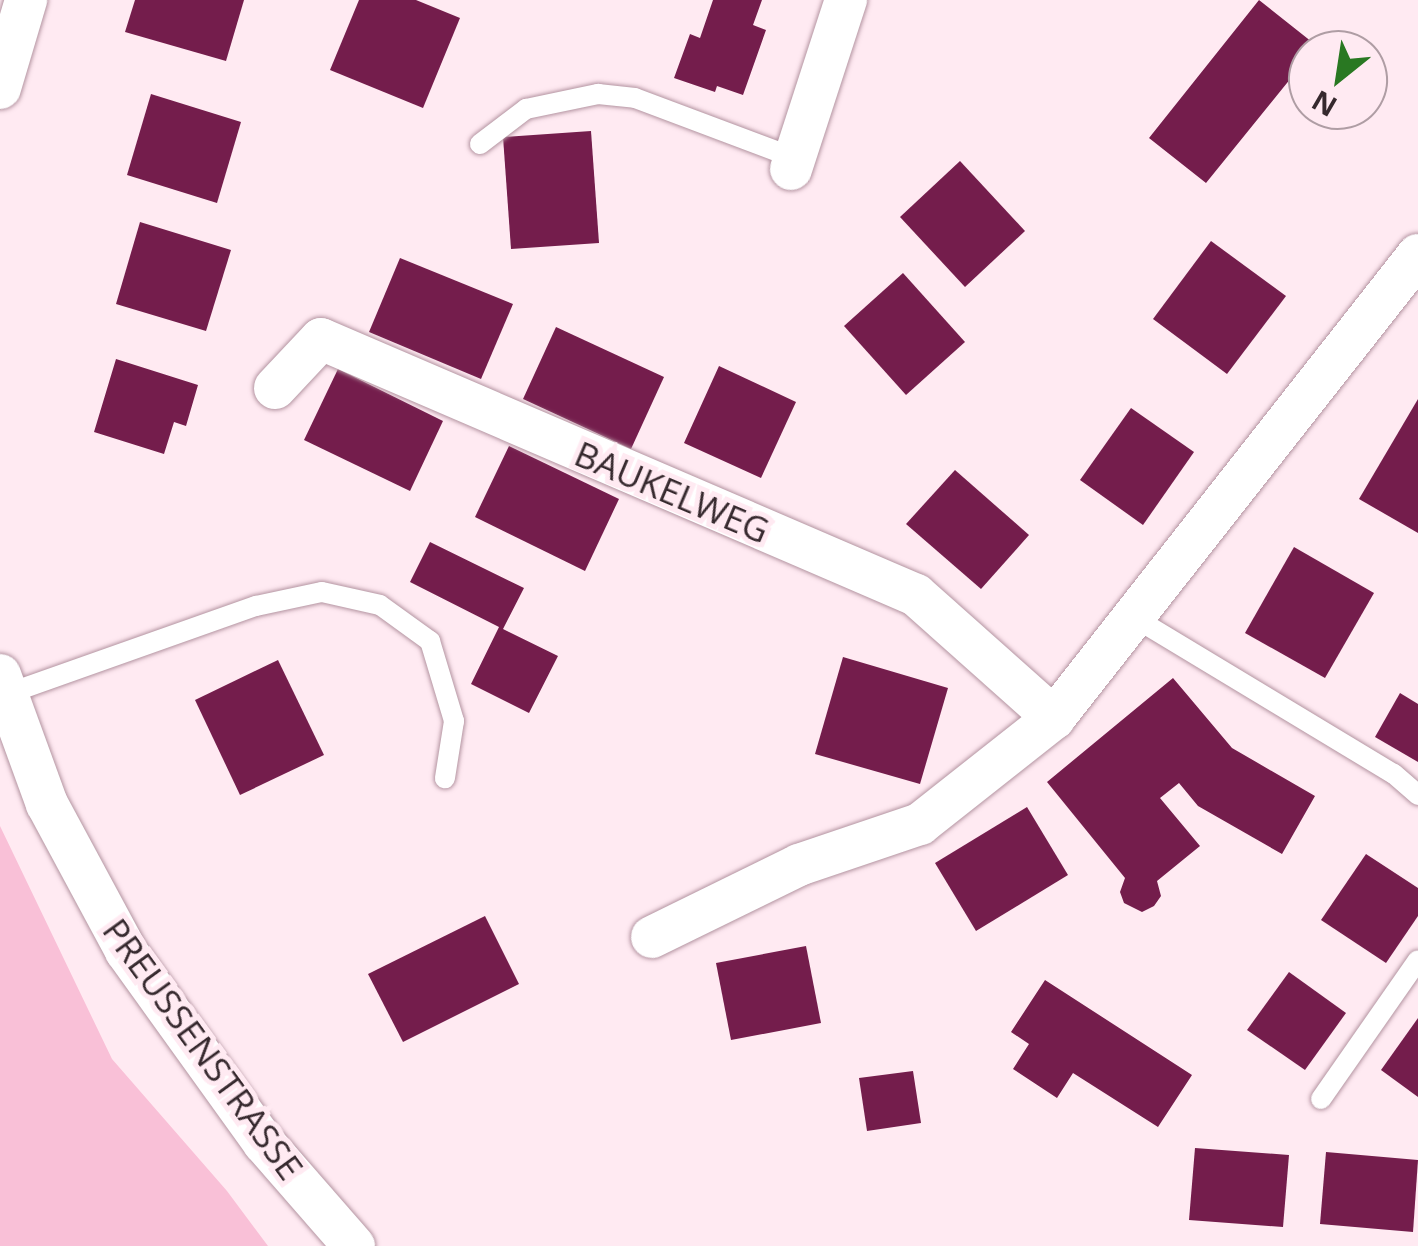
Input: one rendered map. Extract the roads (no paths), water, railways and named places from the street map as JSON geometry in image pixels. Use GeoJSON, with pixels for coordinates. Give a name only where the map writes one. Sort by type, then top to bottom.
{"type":"FeatureCollection","features":[{"type":"Feature","properties":{"kind":"street"},"geometry":{"type":"LineString","coordinates":[[0,88],[26,0]]}},
{"type":"Feature","properties":{"kind":"street"},"geometry":{"type":"LineString","coordinates":[[793,163],[846,0]]}},
{"type":"Feature","properties":{"kind":"street"},"geometry":{"type":"LineString","coordinates":[[652,936],[798,864],[920,824],[1054,718],[1404,298],[1418,255]]}},
{"type":"Feature","properties":{"kind":"street","name":"BAUKELWEG"},"geometry":{"type":"LineString","coordinates":[[276,388],[321,339],[916,595],[1054,718]]}},
{"type":"Feature","properties":{"kind":"street","name":"PREUSSENSTRASSE"},"geometry":{"type":"LineString","coordinates":[[3,684],[47,804],[126,952],[264,1143],[354,1246]]}},
{"type":"Feature","properties":{"kind":"lane"},"geometry":{"type":"LineString","coordinates":[[480,144],[526,109],[598,94],[635,98],[793,163]]}},
{"type":"Feature","properties":{"kind":"lane"},"geometry":{"type":"LineString","coordinates":[[3,684],[256,606],[322,592],[380,604],[430,641],[454,721],[445,778]]}},
{"type":"Feature","properties":{"kind":"lane"},"geometry":{"type":"LineString","coordinates":[[1135,618],[1394,774],[1418,795]]}},
{"type":"Feature","properties":{"kind":"lane"},"geometry":{"type":"LineString","coordinates":[[1321,1099],[1418,960]]}}]}
